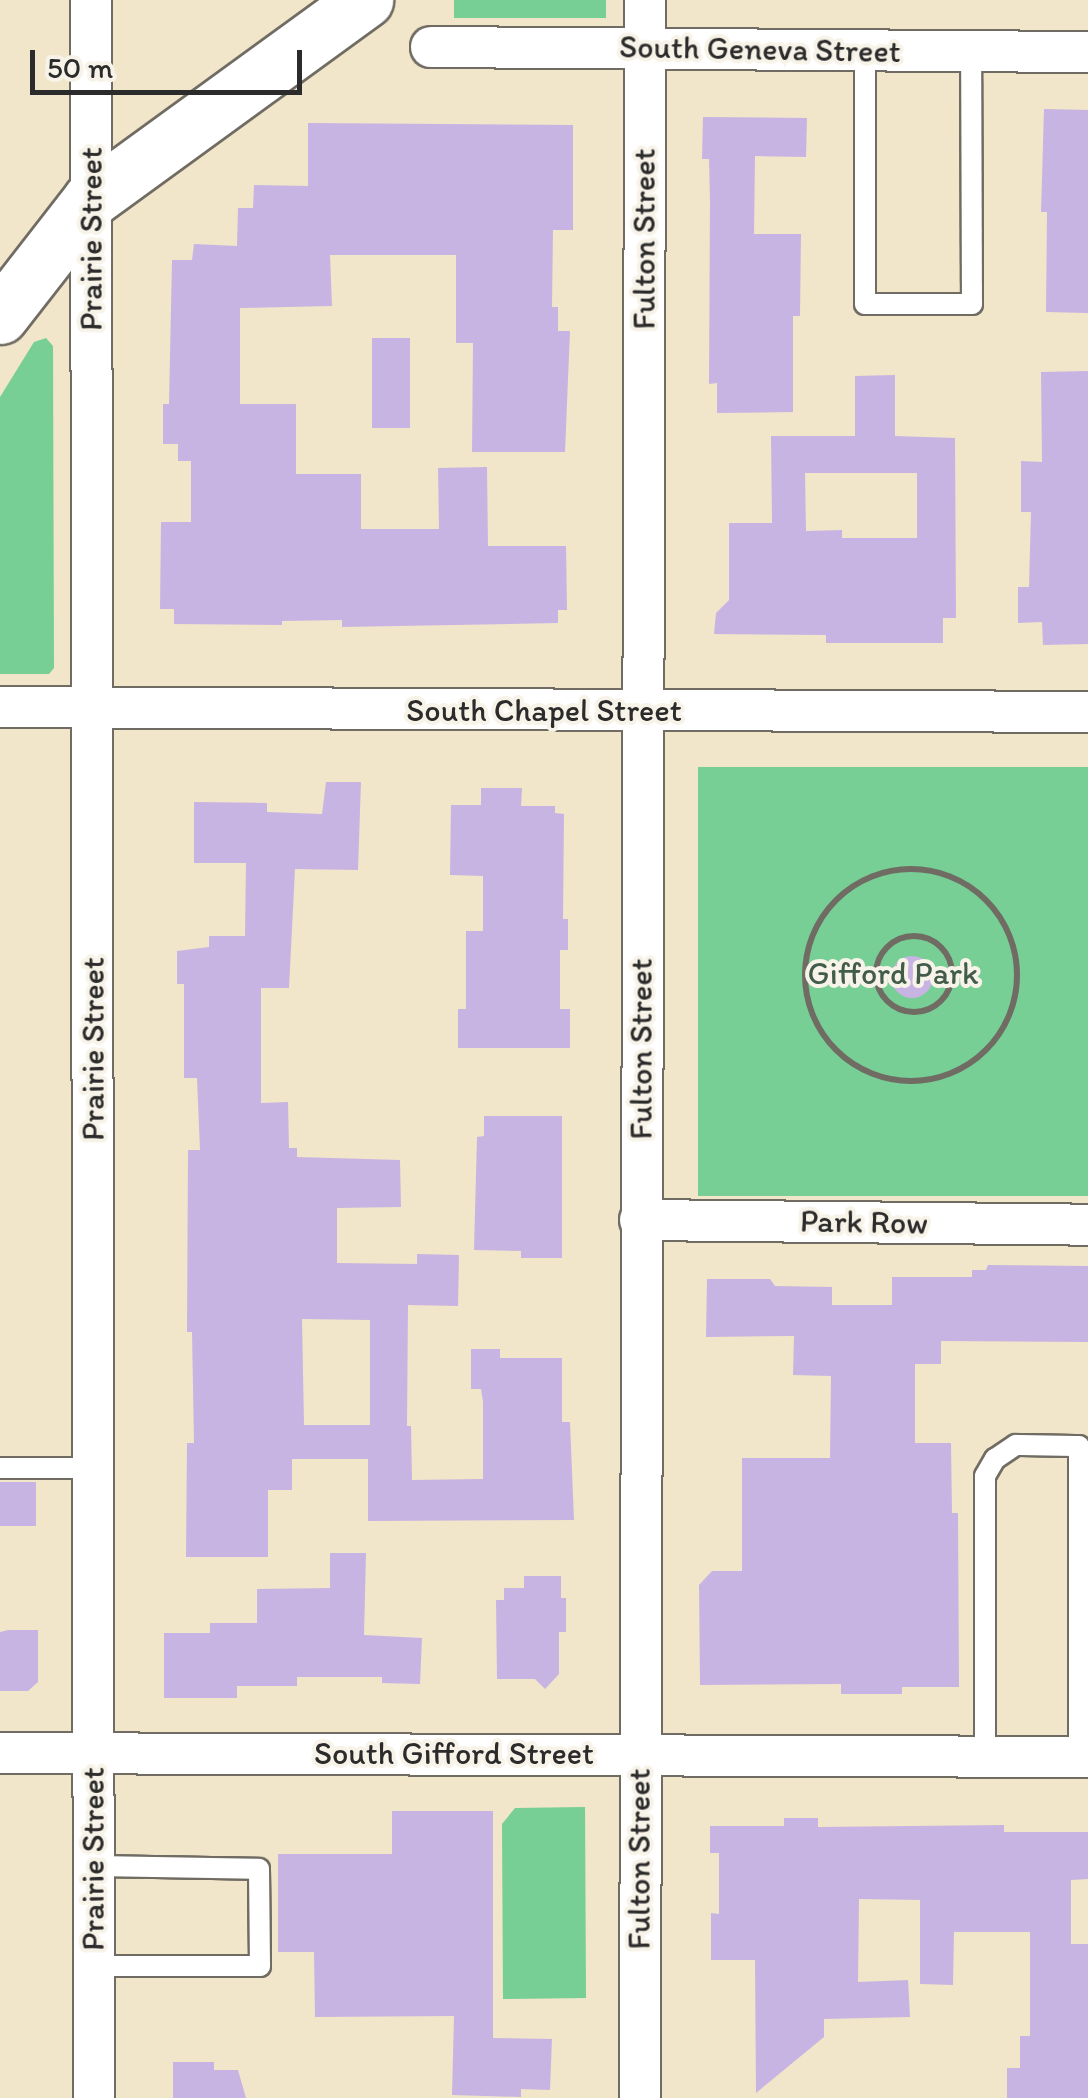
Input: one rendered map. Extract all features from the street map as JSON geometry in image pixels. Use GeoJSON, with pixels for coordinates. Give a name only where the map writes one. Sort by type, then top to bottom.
{"type":"FeatureCollection","features":[{"type":"Feature","properties":{"kind":"main road"},"geometry":{"type":"LineString","coordinates":[[0,316],[91,199],[366,0]]}},
{"type":"Feature","properties":{"kind":"street","name":"Prairie Street"},"geometry":{"type":"LineString","coordinates":[[91,0],[94,2098]]}},
{"type":"Feature","properties":{"kind":"street","name":"Fulton Street"},"geometry":{"type":"LineString","coordinates":[[640,2098],[645,0]]}},
{"type":"Feature","properties":{"kind":"street","name":"South Geneva Street"},"geometry":{"type":"LineString","coordinates":[[431,47],[1088,52]]}},
{"type":"Feature","properties":{"kind":"street","name":"South Chapel Street"},"geometry":{"type":"LineString","coordinates":[[0,708],[1088,712]]}},
{"type":"Feature","properties":{"kind":"street","name":"Park Row"},"geometry":{"type":"LineString","coordinates":[[640,1220],[1088,1225]]}},
{"type":"Feature","properties":{"kind":"street","name":"South Gifford Street"},"geometry":{"type":"LineString","coordinates":[[0,1753],[1084,1757]]}},
{"type":"Feature","properties":{"kind":"lane"},"geometry":{"type":"LineString","coordinates":[[865,50],[866,304],[972,304],[972,52]]}},
{"type":"Feature","properties":{"kind":"lane"},"geometry":{"type":"LineString","coordinates":[[986,1757],[985,1476],[994,1460],[1016,1445],[1084,1446],[1084,1757]]}},
{"type":"Feature","properties":{"kind":"lane"},"geometry":{"type":"LineString","coordinates":[[0,1468],[92,1468]]}},
{"type":"Feature","properties":{"kind":"lane"},"geometry":{"type":"LineString","coordinates":[[92,1866],[259,1869],[260,1966],[93,1966]]}},
{"type":"Feature","properties":{"kind":"path"},"geometry":{"type":"LineString","coordinates":[[905,868],[962,881],[993,906],[1012,940],[1018,978],[1009,1016],[973,1062],[938,1078],[899,1080],[862,1069],[832,1045],[812,1012],[805,972],[813,934],[837,898],[867,878],[905,868]]}},
{"type":"Feature","properties":{"kind":"path"},"geometry":{"type":"LineString","coordinates":[[908,936],[927,938],[940,946],[952,972],[942,1000],[916,1013],[889,1004],[878,988],[875,974],[887,947],[908,936]]}},
{"type":"Feature","properties":{"kind":"green space"},"geometry":{"type":"Polygon","coordinates":[[[454,0],[606,0],[606,18],[454,18],[454,0]]]}},
{"type":"Feature","properties":{"kind":"green space"},"geometry":{"type":"Polygon","coordinates":[[[46,338],[53,346],[54,668],[49,674],[0,674],[0,397],[34,342],[46,338]]]}},
{"type":"Feature","properties":{"kind":"green space","name":"Gifford Park"},"geometry":{"type":"Polygon","coordinates":[[[698,767],[1088,767],[1088,1196],[698,1196],[698,767]]]}},
{"type":"Feature","properties":{"kind":"green space"},"geometry":{"type":"Polygon","coordinates":[[[585,1807],[586,1998],[503,1999],[502,1824],[515,1808],[585,1807]]]}},
{"type":"Feature","properties":{"kind":"building"},"geometry":{"type":"Polygon","coordinates":[[[1044,109],[1088,110],[1088,313],[1046,312],[1047,212],[1041,212],[1044,109]]]}},
{"type":"Feature","properties":{"kind":"building"},"geometry":{"type":"Polygon","coordinates":[[[703,117],[807,118],[806,157],[755,156],[754,234],[801,234],[800,316],[793,316],[793,412],[717,413],[717,383],[709,384],[710,202],[709,159],[702,159],[703,117]]]}},
{"type":"Feature","properties":{"kind":"building"},"geometry":{"type":"Polygon","coordinates":[[[308,123],[573,125],[573,230],[553,230],[552,307],[558,307],[558,331],[570,331],[565,452],[472,452],[473,343],[456,343],[456,255],[330,255],[332,306],[240,308],[240,404],[296,404],[296,474],[361,474],[361,529],[439,529],[438,468],[487,467],[488,546],[566,546],[567,610],[558,610],[558,623],[342,627],[342,620],[282,621],[282,625],[174,624],[174,609],[160,609],[161,522],[191,522],[191,461],[178,461],[178,444],[163,444],[163,404],[169,404],[172,260],[192,260],[194,244],[237,246],[238,208],[253,208],[254,185],[308,186],[308,123]]]}},
{"type":"Feature","properties":{"kind":"building"},"geometry":{"type":"Polygon","coordinates":[[[372,338],[410,338],[410,428],[372,428],[372,338]]]}},
{"type":"Feature","properties":{"kind":"building"},"geometry":{"type":"Polygon","coordinates":[[[1088,371],[1088,644],[1043,645],[1042,622],[1018,623],[1018,587],[1029,587],[1031,512],[1021,512],[1021,461],[1042,462],[1041,372],[1088,371]]]}},
{"type":"Feature","properties":{"kind":"building"},"geometry":{"type":"Polygon","coordinates":[[[895,375],[895,436],[955,438],[956,618],[943,618],[943,643],[826,643],[826,635],[714,634],[716,613],[729,600],[729,523],[772,523],[771,436],[855,436],[855,376],[895,375]],[[805,473],[806,531],[842,530],[842,538],[917,538],[917,473],[805,473]]]}},
{"type":"Feature","properties":{"kind":"building"},"geometry":{"type":"Polygon","coordinates":[[[326,782],[361,782],[358,870],[295,869],[289,988],[261,988],[261,1103],[288,1102],[289,1148],[297,1148],[297,1157],[400,1160],[401,1207],[337,1208],[337,1263],[417,1264],[417,1254],[459,1255],[458,1306],[408,1305],[407,1426],[411,1426],[412,1480],[483,1479],[483,1402],[481,1389],[471,1389],[471,1349],[500,1349],[500,1358],[562,1358],[562,1422],[570,1422],[574,1520],[368,1521],[368,1459],[292,1459],[292,1490],[268,1490],[268,1557],[186,1557],[187,1443],[194,1443],[192,1332],[187,1332],[188,1150],[200,1150],[197,1078],[184,1078],[184,984],[177,984],[177,951],[209,947],[209,936],[245,936],[246,863],[194,863],[194,802],[267,803],[267,812],[322,814],[326,782]],[[302,1319],[304,1425],[370,1425],[370,1320],[302,1319]]]}},
{"type":"Feature","properties":{"kind":"building"},"geometry":{"type":"Polygon","coordinates":[[[481,788],[522,788],[521,806],[555,806],[555,813],[564,814],[563,919],[568,919],[568,950],[560,950],[560,1009],[570,1009],[570,1048],[458,1048],[458,1009],[466,1009],[466,931],[483,931],[483,876],[450,875],[451,805],[481,805],[481,788]]]}},
{"type":"Feature","properties":{"kind":"building"},"geometry":{"type":"Polygon","coordinates":[[[912,956],[927,962],[933,977],[927,992],[912,998],[897,992],[891,977],[897,962],[912,956]]]}},
{"type":"Feature","properties":{"kind":"building"},"geometry":{"type":"Polygon","coordinates":[[[484,1116],[562,1116],[562,1258],[521,1258],[521,1251],[474,1250],[477,1137],[484,1136],[484,1116]]]}},
{"type":"Feature","properties":{"kind":"building"},"geometry":{"type":"Polygon","coordinates":[[[988,1265],[1088,1266],[1088,1342],[941,1341],[941,1364],[915,1364],[915,1443],[951,1443],[952,1513],[958,1513],[959,1687],[902,1687],[902,1694],[841,1694],[841,1684],[700,1685],[699,1585],[712,1571],[742,1571],[742,1458],[830,1458],[831,1376],[793,1375],[794,1336],[706,1337],[707,1279],[770,1279],[775,1286],[832,1287],[832,1305],[892,1305],[892,1277],[972,1277],[972,1270],[986,1270],[988,1265]]]}},
{"type":"Feature","properties":{"kind":"building"},"geometry":{"type":"Polygon","coordinates":[[[0,1482],[36,1482],[36,1526],[0,1526],[0,1482]]]}},
{"type":"Feature","properties":{"kind":"building"},"geometry":{"type":"Polygon","coordinates":[[[330,1553],[366,1553],[364,1635],[422,1638],[420,1684],[382,1683],[382,1677],[297,1677],[297,1686],[237,1686],[237,1698],[164,1698],[164,1633],[210,1633],[210,1623],[257,1623],[257,1589],[330,1588],[330,1553]]]}},
{"type":"Feature","properties":{"kind":"building"},"geometry":{"type":"Polygon","coordinates":[[[524,1576],[561,1576],[561,1598],[566,1598],[566,1632],[559,1632],[559,1674],[545,1689],[535,1679],[497,1679],[496,1600],[504,1600],[504,1588],[524,1588],[524,1576]]]}},
{"type":"Feature","properties":{"kind":"building"},"geometry":{"type":"Polygon","coordinates":[[[38,1630],[38,1682],[28,1691],[0,1691],[0,1632],[38,1630]]]}},
{"type":"Feature","properties":{"kind":"building"},"geometry":{"type":"Polygon","coordinates":[[[392,1811],[493,1811],[493,2038],[552,2039],[550,2090],[521,2089],[521,2097],[452,2095],[454,2016],[315,2017],[314,1952],[278,1952],[278,1854],[392,1854],[392,1811]]]}},
{"type":"Feature","properties":{"kind":"building"},"geometry":{"type":"Polygon","coordinates":[[[784,1818],[818,1818],[818,1827],[1004,1825],[1004,1832],[1088,1832],[1088,1879],[1071,1880],[1071,1944],[1088,1944],[1088,2098],[1007,2098],[1007,2068],[1020,2068],[1020,2036],[1030,2036],[1030,1932],[954,1932],[953,1985],[920,1984],[920,1900],[859,1899],[858,1982],[908,1980],[910,2017],[824,2019],[824,2037],[756,2093],[755,1960],[711,1960],[711,1913],[719,1914],[719,1853],[710,1853],[710,1826],[784,1826],[784,1818]]]}},
{"type":"Feature","properties":{"kind":"building"},"geometry":{"type":"Polygon","coordinates":[[[173,2062],[214,2062],[214,2070],[238,2070],[246,2098],[173,2098],[173,2062]]]}}]}
